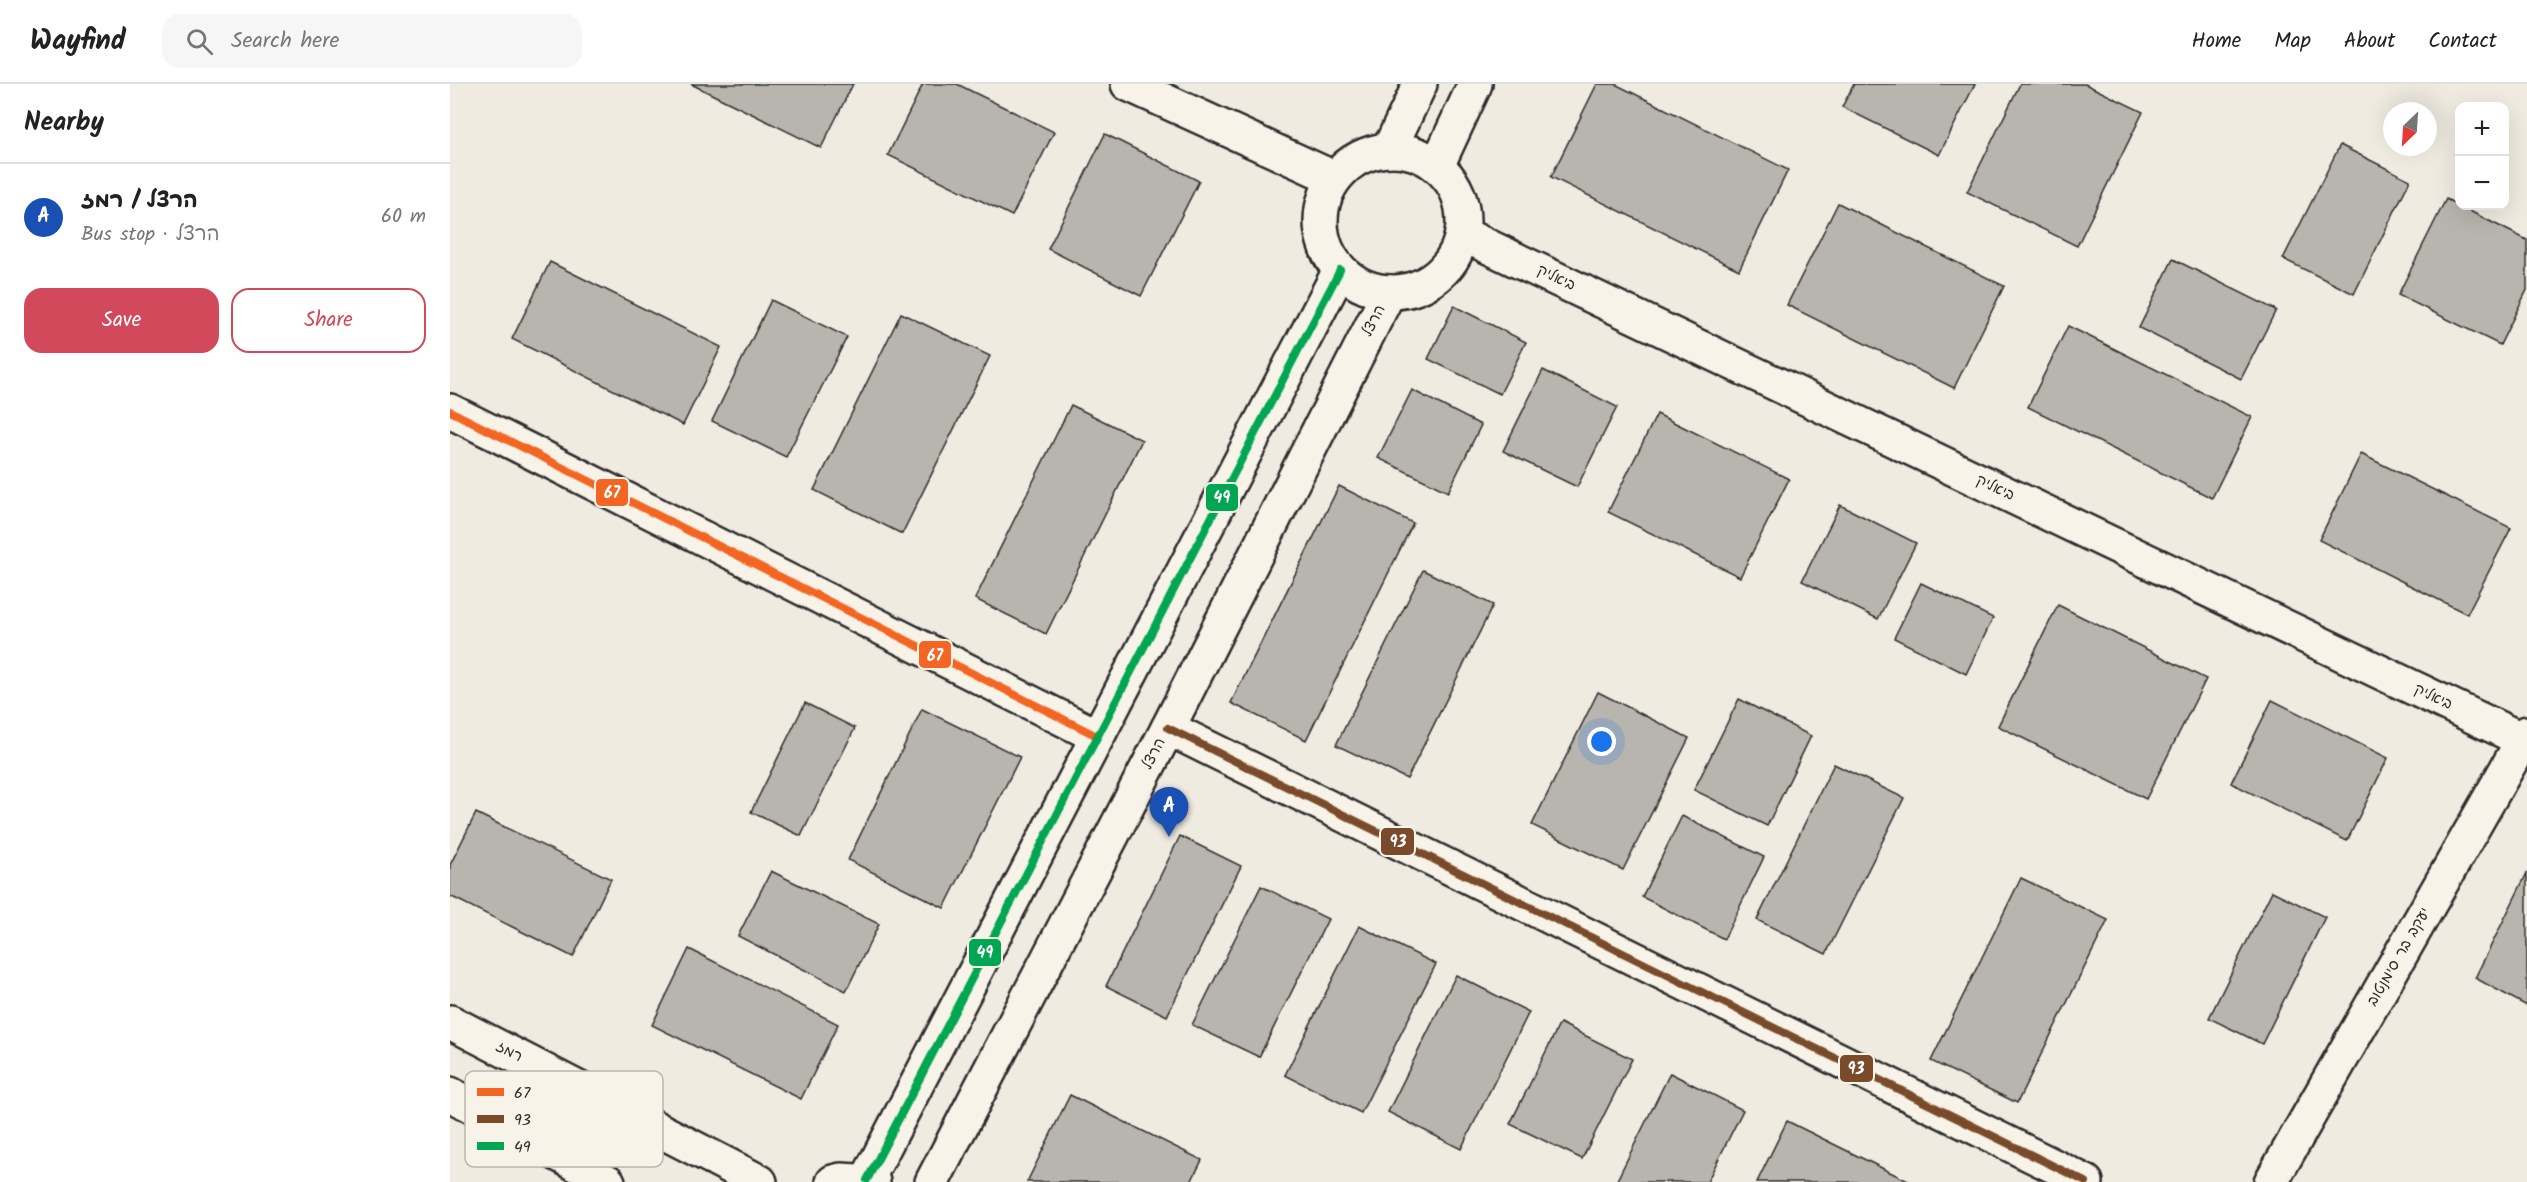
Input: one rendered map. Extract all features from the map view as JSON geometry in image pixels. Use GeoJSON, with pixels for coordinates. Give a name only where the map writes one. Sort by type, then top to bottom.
{"type":"FeatureCollection","features":[{"type":"Feature","properties":{"kind":"street"},"geometry":{"type":"LineString","coordinates":[[1128,84],[1334,178]]}},
{"type":"Feature","properties":{"kind":"street"},"geometry":{"type":"LineString","coordinates":[[1389,150],[1420,84]]}},
{"type":"Feature","properties":{"kind":"street"},"geometry":{"type":"LineString","coordinates":[[1437,166],[1475,84]]}},
{"type":"Feature","properties":{"kind":"street"},"geometry":{"type":"LineString","coordinates":[[1389,150],[1406,151],[1437,166],[1449,180],[1458,196],[1463,215],[1462,234],[1456,253],[1444,270],[1428,283],[1409,290],[1389,292],[1371,289],[1354,281],[1340,270],[1328,254],[1322,235],[1320,215],[1325,195],[1334,178],[1349,164],[1368,154],[1389,150]]}},
{"type":"Feature","properties":{"kind":"street","name":"ביאליק"},"geometry":{"type":"LineString","coordinates":[[1462,234],[2526,738]]}},
{"type":"Feature","properties":{"kind":"street"},"geometry":{"type":"LineString","coordinates":[[833,1182],[870,1181],[1096,736],[1340,270]]}},
{"type":"Feature","properties":{"kind":"street","name":"הרצל"},"geometry":{"type":"LineString","coordinates":[[932,1182],[1168,728],[1389,292]]}},
{"type":"Feature","properties":{"kind":"street"},"geometry":{"type":"LineString","coordinates":[[450,411],[1096,736]]}},
{"type":"Feature","properties":{"kind":"street"},"geometry":{"type":"LineString","coordinates":[[1168,728],[2086,1182]]}},
{"type":"Feature","properties":{"kind":"street","name":"יעקב בר סימנטוב"},"geometry":{"type":"LineString","coordinates":[[2271,1182],[2526,738]]}},
{"type":"Feature","properties":{"kind":"street","name":"רמז"},"geometry":{"type":"LineString","coordinates":[[450,1022],[545,1071]]}},
{"type":"Feature","properties":{"kind":"street"},"geometry":{"type":"LineString","coordinates":[[450,1094],[465,1102]]}},
{"type":"Feature","properties":{"kind":"street","name":"רמז"},"geometry":{"type":"LineString","coordinates":[[663,1132],[760,1182]]}},
{"type":"Feature","properties":{"kind":"street"},"geometry":{"type":"LineString","coordinates":[[581,1167],[608,1182]]}},
{"type":"Feature","properties":{"kind":"building"},"geometry":{"type":"Polygon","coordinates":[[[691,84],[853,84],[821,148],[691,84]]]}},
{"type":"Feature","properties":{"kind":"building"},"geometry":{"type":"Polygon","coordinates":[[[923,84],[957,84],[1054,132],[1012,216],[888,155],[923,84]]]}},
{"type":"Feature","properties":{"kind":"building"},"geometry":{"type":"Polygon","coordinates":[[[1597,84],[1615,84],[1788,170],[1739,270],[1551,177],[1597,84]]]}},
{"type":"Feature","properties":{"kind":"building"},"geometry":{"type":"Polygon","coordinates":[[[1854,84],[1975,84],[1939,155],[1842,107],[1854,84]]]}},
{"type":"Feature","properties":{"kind":"building"},"geometry":{"type":"Polygon","coordinates":[[[2020,84],[2085,84],[2143,112],[2077,246],[1967,192],[2020,84]]]}},
{"type":"Feature","properties":{"kind":"building"},"geometry":{"type":"Polygon","coordinates":[[[1105,134],[1199,181],[1141,296],[1048,249],[1105,134]]]}},
{"type":"Feature","properties":{"kind":"building"},"geometry":{"type":"Polygon","coordinates":[[[2340,145],[2410,180],[2354,294],[2283,259],[2340,145]]]}},
{"type":"Feature","properties":{"kind":"building"},"geometry":{"type":"Polygon","coordinates":[[[2446,199],[2455,204],[2455,210],[2468,210],[2527,240],[2527,290],[2500,345],[2398,295],[2446,199]]]}},
{"type":"Feature","properties":{"kind":"building"},"geometry":{"type":"Polygon","coordinates":[[[1838,203],[2004,286],[1954,388],[1787,305],[1838,203]]]}},
{"type":"Feature","properties":{"kind":"building"},"geometry":{"type":"Polygon","coordinates":[[[2173,259],[2276,310],[2241,379],[2139,328],[2173,259]]]}},
{"type":"Feature","properties":{"kind":"building"},"geometry":{"type":"Polygon","coordinates":[[[550,262],[721,347],[683,425],[512,339],[550,262]]]}},
{"type":"Feature","properties":{"kind":"building"},"geometry":{"type":"Polygon","coordinates":[[[771,300],[847,337],[786,457],[712,421],[771,300]]]}},
{"type":"Feature","properties":{"kind":"building"},"geometry":{"type":"Polygon","coordinates":[[[1454,306],[1526,342],[1500,394],[1428,359],[1454,306]]]}},
{"type":"Feature","properties":{"kind":"building"},"geometry":{"type":"Polygon","coordinates":[[[901,313],[990,356],[902,534],[814,490],[901,313]]]}},
{"type":"Feature","properties":{"kind":"building"},"geometry":{"type":"Polygon","coordinates":[[[2068,326],[2252,417],[2212,498],[2028,407],[2068,326]]]}},
{"type":"Feature","properties":{"kind":"building"},"geometry":{"type":"Polygon","coordinates":[[[1543,370],[1617,407],[1577,487],[1503,451],[1543,370]]]}},
{"type":"Feature","properties":{"kind":"building"},"geometry":{"type":"Polygon","coordinates":[[[1412,390],[1481,425],[1448,492],[1378,458],[1412,390]]]}},
{"type":"Feature","properties":{"kind":"building"},"geometry":{"type":"Polygon","coordinates":[[[1071,405],[1142,440],[1046,634],[975,599],[1071,405]]]}},
{"type":"Feature","properties":{"kind":"building"},"geometry":{"type":"Polygon","coordinates":[[[1657,414],[1789,479],[1740,577],[1608,512],[1657,414]]]}},
{"type":"Feature","properties":{"kind":"building"},"geometry":{"type":"Polygon","coordinates":[[[2361,454],[2511,528],[2467,614],[2319,540],[2361,454]]]}},
{"type":"Feature","properties":{"kind":"building"},"geometry":{"type":"Polygon","coordinates":[[[1339,486],[1413,523],[1306,740],[1231,703],[1339,486]]]}},
{"type":"Feature","properties":{"kind":"building"},"geometry":{"type":"Polygon","coordinates":[[[1840,505],[1916,543],[1878,619],[1802,581],[1840,505]]]}},
{"type":"Feature","properties":{"kind":"building"},"geometry":{"type":"Polygon","coordinates":[[[1423,570],[1493,605],[1407,779],[1336,745],[1423,570]]]}},
{"type":"Feature","properties":{"kind":"building"},"geometry":{"type":"Polygon","coordinates":[[[1921,583],[1993,618],[1966,674],[1894,638],[1921,583]]]}},
{"type":"Feature","properties":{"kind":"building"},"geometry":{"type":"Polygon","coordinates":[[[2058,605],[2206,679],[2146,799],[1998,726],[2058,605]]]}},
{"type":"Feature","properties":{"kind":"building"},"geometry":{"type":"Polygon","coordinates":[[[1598,692],[1689,738],[1623,870],[1532,825],[1598,692]]]}},
{"type":"Feature","properties":{"kind":"building"},"geometry":{"type":"Polygon","coordinates":[[[1739,699],[1811,736],[1767,826],[1694,790],[1739,699]]]}},
{"type":"Feature","properties":{"kind":"building"},"geometry":{"type":"Polygon","coordinates":[[[2272,700],[2388,758],[2347,841],[2231,783],[2272,700]]]}},
{"type":"Feature","properties":{"kind":"building"},"geometry":{"type":"Polygon","coordinates":[[[805,703],[855,728],[801,836],[751,812],[805,703]]]}},
{"type":"Feature","properties":{"kind":"building"},"geometry":{"type":"Polygon","coordinates":[[[922,709],[1020,757],[944,908],[848,860],[922,709]]]}},
{"type":"Feature","properties":{"kind":"building"},"geometry":{"type":"Polygon","coordinates":[[[1834,764],[1904,798],[1826,954],[1757,920],[1834,764]]]}},
{"type":"Feature","properties":{"kind":"building"},"geometry":{"type":"Polygon","coordinates":[[[476,813],[611,879],[573,957],[450,896],[450,865],[476,813]]]}},
{"type":"Feature","properties":{"kind":"building"},"geometry":{"type":"Polygon","coordinates":[[[1682,816],[1764,857],[1724,939],[1642,897],[1682,816]]]}},
{"type":"Feature","properties":{"kind":"building"},"geometry":{"type":"Polygon","coordinates":[[[1180,836],[1241,866],[1167,1016],[1106,986],[1180,836]]]}},
{"type":"Feature","properties":{"kind":"building"},"geometry":{"type":"Polygon","coordinates":[[[771,871],[879,924],[846,991],[738,936],[771,871]]]}},
{"type":"Feature","properties":{"kind":"building"},"geometry":{"type":"Polygon","coordinates":[[[2527,873],[2527,1006],[2475,978],[2527,873]]]}},
{"type":"Feature","properties":{"kind":"building"},"geometry":{"type":"Polygon","coordinates":[[[2021,878],[2108,920],[2017,1103],[1931,1061],[2021,878]]]}},
{"type":"Feature","properties":{"kind":"building"},"geometry":{"type":"Polygon","coordinates":[[[1261,886],[1328,919],[1259,1057],[1192,1025],[1261,886]]]}},
{"type":"Feature","properties":{"kind":"building"},"geometry":{"type":"Polygon","coordinates":[[[2272,891],[2325,917],[2262,1044],[2209,1018],[2272,891]]]}},
{"type":"Feature","properties":{"kind":"building"},"geometry":{"type":"Polygon","coordinates":[[[1359,926],[1436,964],[1361,1113],[1285,1075],[1359,926]]]}},
{"type":"Feature","properties":{"kind":"building"},"geometry":{"type":"Polygon","coordinates":[[[689,949],[838,1024],[801,1099],[652,1025],[689,949]]]}},
{"type":"Feature","properties":{"kind":"building"},"geometry":{"type":"Polygon","coordinates":[[[1456,975],[1529,1012],[1461,1149],[1388,1112],[1456,975]]]}},
{"type":"Feature","properties":{"kind":"building"},"geometry":{"type":"Polygon","coordinates":[[[1560,1023],[1632,1059],[1582,1159],[1510,1124],[1560,1023]]]}},
{"type":"Feature","properties":{"kind":"building"},"geometry":{"type":"Polygon","coordinates":[[[1670,1073],[1743,1110],[1707,1182],[1616,1182],[1670,1073]]]}},
{"type":"Feature","properties":{"kind":"building"},"geometry":{"type":"Polygon","coordinates":[[[1070,1095],[1202,1160],[1191,1182],[1027,1182],[1070,1095]]]}},
{"type":"Feature","properties":{"kind":"building"},"geometry":{"type":"Polygon","coordinates":[[[1787,1121],[1910,1182],[1757,1182],[1787,1121]]]}},
{"type":"Feature","properties":{"kind":"transit line","name":"49"},"geometry":{"type":"LineString","coordinates":[[867,1180],[1340,270]]}},
{"type":"Feature","properties":{"kind":"transit line","name":"67"},"geometry":{"type":"LineString","coordinates":[[450,411],[1097,736]]}},
{"type":"Feature","properties":{"kind":"transit line","name":"93"},"geometry":{"type":"LineString","coordinates":[[1168,728],[2086,1182]]}},
{"type":"Feature","properties":{"kind":"place","name":"הרצל / רמז"},"geometry":{"type":"Point","coordinates":[1169,837]}}]}
